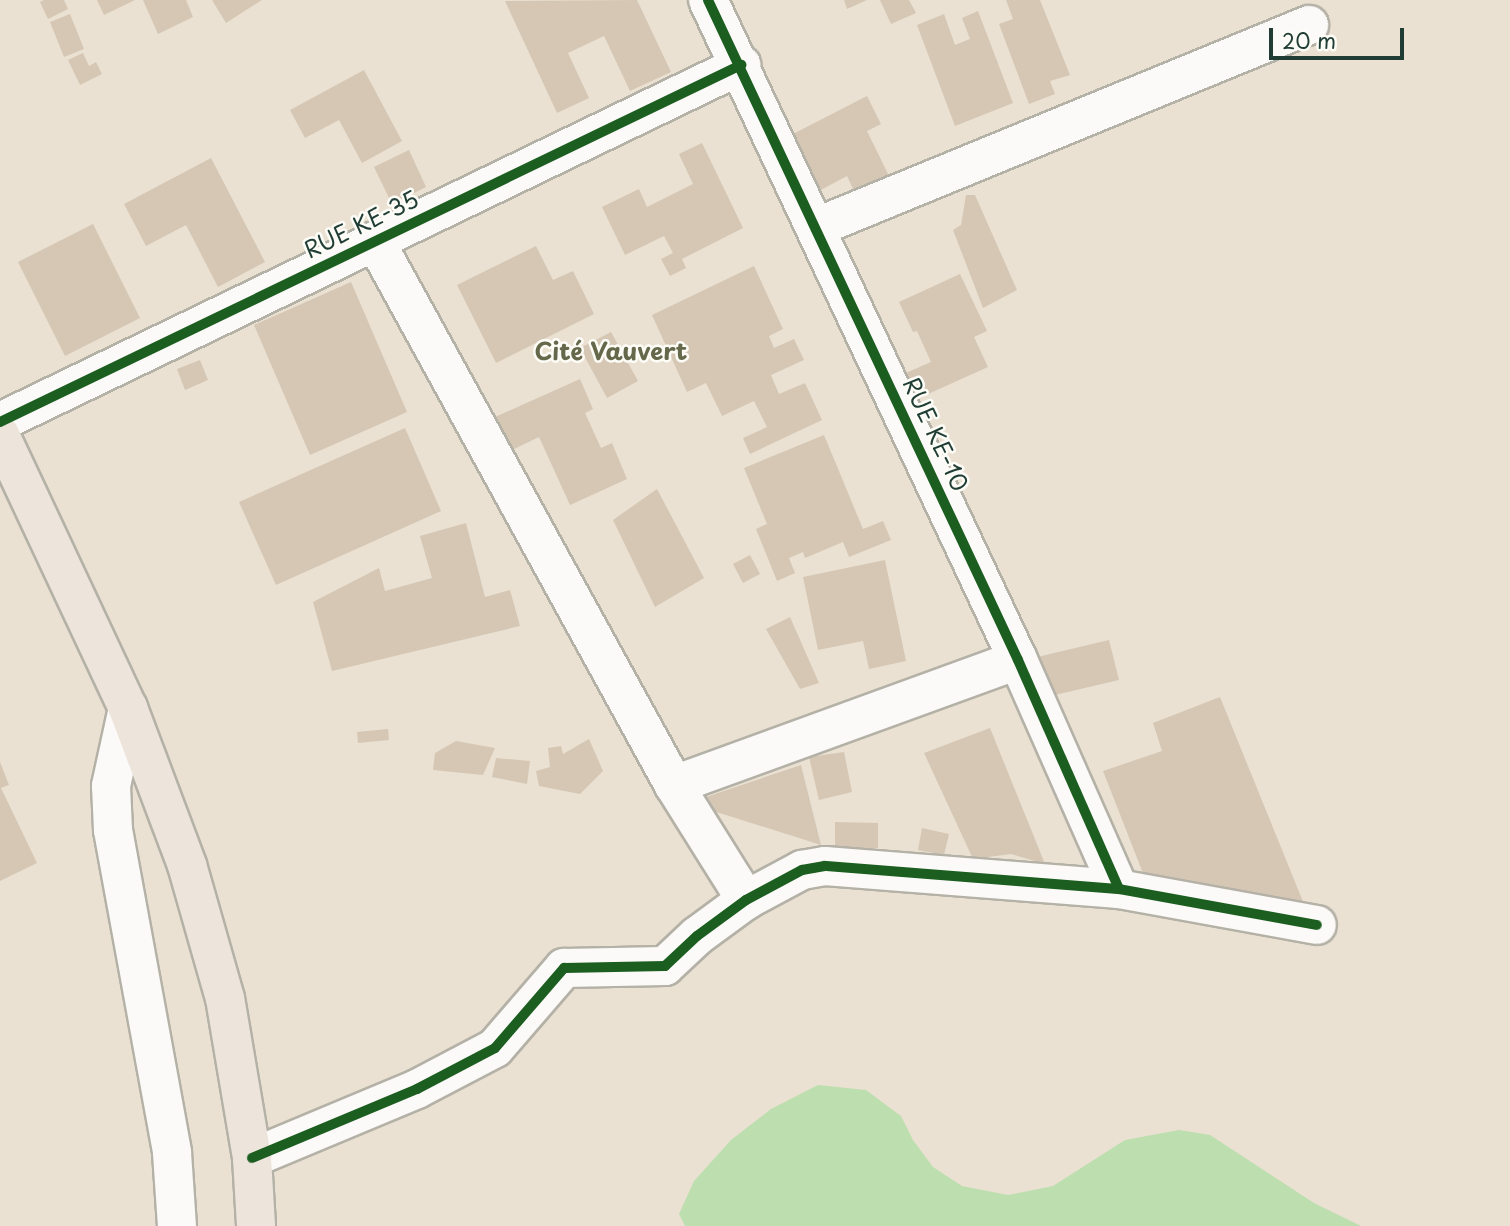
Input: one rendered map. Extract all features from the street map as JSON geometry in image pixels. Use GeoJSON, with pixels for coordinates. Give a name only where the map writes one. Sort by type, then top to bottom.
{"type":"FeatureCollection","features":[{"type":"Feature","properties":{"kind":"highway"},"geometry":{"type":"LineString","coordinates":[[0,435],[128,708],[187,865],[225,998],[253,1158],[256,1226]]}},
{"type":"Feature","properties":{"kind":"street","name":"RUE KE-10"},"geometry":{"type":"LineString","coordinates":[[708,0],[741,65],[1018,660],[1119,889]]}},
{"type":"Feature","properties":{"kind":"street"},"geometry":{"type":"LineString","coordinates":[[817,227],[1309,25]]}},
{"type":"Feature","properties":{"kind":"street","name":"RUE KE-35"},"geometry":{"type":"LineString","coordinates":[[0,422],[741,65]]}},
{"type":"Feature","properties":{"kind":"street"},"geometry":{"type":"LineString","coordinates":[[375,241],[674,785],[746,900]]}},
{"type":"Feature","properties":{"kind":"street"},"geometry":{"type":"LineString","coordinates":[[674,785],[1018,660]]}},
{"type":"Feature","properties":{"kind":"street"},"geometry":{"type":"LineString","coordinates":[[128,708],[111,786],[113,830],[172,1153],[177,1226]]}},
{"type":"Feature","properties":{"kind":"street"},"geometry":{"type":"LineString","coordinates":[[253,1158],[417,1090],[495,1048],[564,968],[665,966],[697,936],[746,900],[802,870],[825,866],[1119,889],[1317,925]]}},
{"type":"Feature","properties":{"kind":"green space"},"geometry":{"type":"Polygon","coordinates":[[[818,1085],[866,1090],[901,1116],[913,1140],[933,1167],[962,1186],[1008,1195],[1053,1186],[1125,1140],[1179,1130],[1210,1135],[1314,1203],[1361,1226],[685,1226],[679,1214],[694,1181],[731,1140],[771,1109],[818,1085]]]}},
{"type":"Feature","properties":{"kind":"building"},"geometry":{"type":"Polygon","coordinates":[[[64,0],[68,9],[48,19],[40,2],[64,0]]]}},
{"type":"Feature","properties":{"kind":"building"},"geometry":{"type":"Polygon","coordinates":[[[97,0],[135,0],[104,15],[97,0]]]}},
{"type":"Feature","properties":{"kind":"building"},"geometry":{"type":"Polygon","coordinates":[[[143,0],[186,0],[193,17],[158,34],[143,0]]]}},
{"type":"Feature","properties":{"kind":"building"},"geometry":{"type":"Polygon","coordinates":[[[212,0],[262,0],[226,23],[212,0]]]}},
{"type":"Feature","properties":{"kind":"building"},"geometry":{"type":"Polygon","coordinates":[[[637,0],[671,72],[630,91],[604,36],[568,53],[589,98],[557,113],[505,1],[637,0]]]}},
{"type":"Feature","properties":{"kind":"building"},"geometry":{"type":"Polygon","coordinates":[[[844,0],[867,0],[847,9],[844,0]]]}},
{"type":"Feature","properties":{"kind":"building"},"geometry":{"type":"Polygon","coordinates":[[[880,0],[909,0],[916,13],[891,24],[880,0]]]}},
{"type":"Feature","properties":{"kind":"building"},"geometry":{"type":"Polygon","coordinates":[[[1006,0],[1040,0],[1070,75],[1050,81],[1055,94],[1029,104],[999,24],[1013,19],[1006,0]]]}},
{"type":"Feature","properties":{"kind":"building"},"geometry":{"type":"Polygon","coordinates":[[[978,11],[1013,103],[955,126],[917,25],[944,14],[955,45],[970,39],[962,18],[978,11]]]}},
{"type":"Feature","properties":{"kind":"building"},"geometry":{"type":"Polygon","coordinates":[[[70,14],[84,49],[64,57],[50,22],[70,14]]]}},
{"type":"Feature","properties":{"kind":"building"},"geometry":{"type":"Polygon","coordinates":[[[83,53],[89,66],[96,62],[102,74],[80,85],[68,60],[83,53]]]}},
{"type":"Feature","properties":{"kind":"building"},"geometry":{"type":"Polygon","coordinates":[[[364,70],[402,141],[362,163],[339,120],[305,138],[290,110],[364,70]]]}},
{"type":"Feature","properties":{"kind":"building"},"geometry":{"type":"Polygon","coordinates":[[[867,96],[881,124],[867,131],[890,178],[856,195],[847,176],[819,191],[791,135],[867,96]]]}},
{"type":"Feature","properties":{"kind":"building"},"geometry":{"type":"Polygon","coordinates":[[[702,143],[743,228],[682,259],[686,268],[670,276],[661,259],[673,253],[664,236],[625,255],[602,207],[639,189],[647,207],[693,184],[679,154],[702,143]]]}},
{"type":"Feature","properties":{"kind":"building"},"geometry":{"type":"Polygon","coordinates":[[[409,150],[426,187],[392,204],[374,167],[409,150]]]}},
{"type":"Feature","properties":{"kind":"building"},"geometry":{"type":"Polygon","coordinates":[[[211,158],[265,262],[218,287],[186,225],[146,246],[124,204],[211,158]]]}},
{"type":"Feature","properties":{"kind":"building"},"geometry":{"type":"Polygon","coordinates":[[[966,195],[975,195],[1017,290],[983,308],[953,230],[961,225],[966,195]]]}},
{"type":"Feature","properties":{"kind":"building"},"geometry":{"type":"Polygon","coordinates":[[[93,224],[140,318],[65,356],[18,262],[93,224]]]}},
{"type":"Feature","properties":{"kind":"building"},"geometry":{"type":"Polygon","coordinates":[[[536,246],[553,280],[573,271],[594,314],[496,363],[457,285],[536,246]]]}},
{"type":"Feature","properties":{"kind":"building"},"geometry":{"type":"Polygon","coordinates":[[[754,266],[783,329],[769,336],[774,348],[794,339],[804,360],[771,375],[779,394],[805,383],[822,420],[750,454],[743,438],[767,427],[754,401],[722,416],[706,383],[687,392],[652,315],[754,266]]]}},
{"type":"Feature","properties":{"kind":"building"},"geometry":{"type":"Polygon","coordinates":[[[960,274],[987,331],[974,337],[988,367],[917,399],[906,373],[931,362],[917,331],[913,332],[899,302],[960,274]]]}},
{"type":"Feature","properties":{"kind":"building"},"geometry":{"type":"Polygon","coordinates":[[[351,282],[407,412],[310,455],[254,325],[351,282]]]}},
{"type":"Feature","properties":{"kind":"building"},"geometry":{"type":"Polygon","coordinates":[[[611,332],[638,381],[607,398],[580,348],[611,332]]]}},
{"type":"Feature","properties":{"kind":"building"},"geometry":{"type":"Polygon","coordinates":[[[200,360],[208,380],[185,390],[177,369],[200,360]]]}},
{"type":"Feature","properties":{"kind":"building"},"geometry":{"type":"Polygon","coordinates":[[[580,379],[593,409],[585,413],[601,448],[612,443],[627,479],[570,505],[539,437],[510,451],[495,417],[580,379]]]}},
{"type":"Feature","properties":{"kind":"building"},"geometry":{"type":"Polygon","coordinates":[[[405,428],[441,511],[276,585],[239,502],[405,428]]]}},
{"type":"Feature","properties":{"kind":"building"},"geometry":{"type":"Polygon","coordinates":[[[824,435],[863,529],[883,521],[891,540],[849,557],[843,542],[805,558],[803,552],[789,558],[795,573],[777,581],[756,529],[767,524],[744,468],[824,435]]]}},
{"type":"Feature","properties":{"kind":"building"},"geometry":{"type":"Polygon","coordinates":[[[657,489],[704,578],[655,607],[613,520],[657,489]]]}},
{"type":"Feature","properties":{"kind":"building"},"geometry":{"type":"Polygon","coordinates":[[[466,523],[485,597],[510,590],[520,626],[332,671],[313,602],[379,568],[385,591],[432,578],[420,536],[466,523]]]}},
{"type":"Feature","properties":{"kind":"building"},"geometry":{"type":"Polygon","coordinates":[[[750,555],[760,574],[743,583],[733,564],[750,555]]]}},
{"type":"Feature","properties":{"kind":"building"},"geometry":{"type":"Polygon","coordinates":[[[885,560],[906,661],[869,669],[863,641],[818,650],[803,577],[885,560]]]}},
{"type":"Feature","properties":{"kind":"building"},"geometry":{"type":"Polygon","coordinates":[[[790,617],[819,683],[800,689],[766,629],[790,617]]]}},
{"type":"Feature","properties":{"kind":"building"},"geometry":{"type":"Polygon","coordinates":[[[1109,640],[1119,680],[1042,698],[1033,658],[1109,640]]]}},
{"type":"Feature","properties":{"kind":"building"},"geometry":{"type":"Polygon","coordinates":[[[1220,697],[1306,909],[1146,881],[1103,771],[1162,751],[1153,723],[1220,697]]]}},
{"type":"Feature","properties":{"kind":"building"},"geometry":{"type":"Polygon","coordinates":[[[990,728],[1045,864],[1011,854],[973,859],[924,753],[990,728]]]}},
{"type":"Feature","properties":{"kind":"building"},"geometry":{"type":"Polygon","coordinates":[[[388,729],[389,740],[358,743],[357,732],[388,729]]]}},
{"type":"Feature","properties":{"kind":"building"},"geometry":{"type":"Polygon","coordinates":[[[589,739],[603,771],[580,794],[539,786],[536,771],[550,767],[548,748],[561,746],[563,754],[589,739]]]}},
{"type":"Feature","properties":{"kind":"building"},"geometry":{"type":"Polygon","coordinates":[[[456,741],[495,748],[483,775],[433,770],[435,753],[456,741]]]}},
{"type":"Feature","properties":{"kind":"building"},"geometry":{"type":"Polygon","coordinates":[[[844,752],[852,792],[819,800],[809,757],[844,752]]]}},
{"type":"Feature","properties":{"kind":"building"},"geometry":{"type":"Polygon","coordinates":[[[496,758],[530,761],[527,784],[492,777],[496,758]]]}},
{"type":"Feature","properties":{"kind":"building"},"geometry":{"type":"Polygon","coordinates":[[[0,762],[9,785],[1,788],[37,863],[0,881],[0,762]]]}},
{"type":"Feature","properties":{"kind":"building"},"geometry":{"type":"Polygon","coordinates":[[[801,765],[821,845],[688,803],[801,765]]]}},
{"type":"Feature","properties":{"kind":"building"},"geometry":{"type":"Polygon","coordinates":[[[835,822],[878,823],[878,848],[835,848],[835,822]]]}},
{"type":"Feature","properties":{"kind":"building"},"geometry":{"type":"Polygon","coordinates":[[[922,828],[949,834],[944,855],[918,850],[922,828]]]}},
{"type":"Feature","properties":{"kind":"cycle path"},"geometry":{"type":"LineString","coordinates":[[708,0],[1018,660],[1119,889]]}},
{"type":"Feature","properties":{"kind":"cycle path"},"geometry":{"type":"LineString","coordinates":[[0,422],[741,65]]}},
{"type":"Feature","properties":{"kind":"cycle path"},"geometry":{"type":"LineString","coordinates":[[252,1158],[417,1089],[495,1048],[564,968],[665,966],[697,936],[746,900],[802,870],[825,866],[1119,889],[1317,925]]}},
{"type":"Feature","properties":{"kind":"district","name":"Cité Vauvert"},"geometry":{"type":"Point","coordinates":[611,351]}}]}
